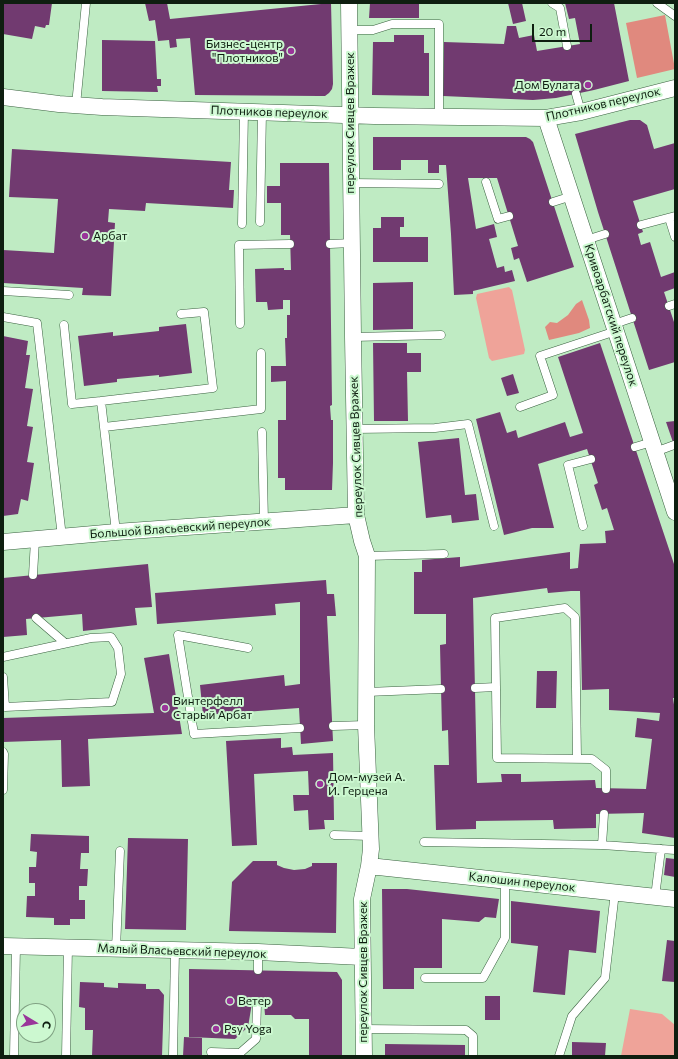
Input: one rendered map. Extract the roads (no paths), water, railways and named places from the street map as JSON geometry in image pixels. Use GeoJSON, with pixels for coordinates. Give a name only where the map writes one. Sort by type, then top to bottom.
{"type":"FeatureCollection","features":[{"type":"Feature","properties":{"kind":"street","name":"переулок Сивцев Вражек"},"geometry":{"type":"LineString","coordinates":[[349,3],[356,515],[367,556],[366,725],[370,836],[369,866],[362,899],[364,1056]]}},
{"type":"Feature","properties":{"kind":"street","name":"Плотников переулок"},"geometry":{"type":"LineString","coordinates":[[3,97],[76,105],[439,117],[546,118],[581,112],[675,88]]}},
{"type":"Feature","properties":{"kind":"street","name":"Кривоарбатский переулок"},"geometry":{"type":"LineString","coordinates":[[546,118],[675,512]]}},
{"type":"Feature","properties":{"kind":"street","name":"Большой Власьевский переулок"},"geometry":{"type":"LineString","coordinates":[[3,542],[116,532],[356,515]]}},
{"type":"Feature","properties":{"kind":"street","name":"Калошин переулок"},"geometry":{"type":"LineString","coordinates":[[369,866],[675,899]]}},
{"type":"Feature","properties":{"kind":"street","name":"Малый Власьевский переулок"},"geometry":{"type":"LineString","coordinates":[[10,946],[258,952],[362,957]]}},
{"type":"Feature","properties":{"kind":"lane"},"geometry":{"type":"LineString","coordinates":[[76,105],[86,3]]}},
{"type":"Feature","properties":{"kind":"lane"},"geometry":{"type":"LineString","coordinates":[[552,3],[560,8],[567,46]]}},
{"type":"Feature","properties":{"kind":"lane"},"geometry":{"type":"LineString","coordinates":[[657,3],[675,16]]}},
{"type":"Feature","properties":{"kind":"lane"},"geometry":{"type":"LineString","coordinates":[[350,30],[373,30],[392,24],[439,24],[439,117]]}},
{"type":"Feature","properties":{"kind":"lane"},"geometry":{"type":"LineString","coordinates":[[576,94],[581,112]]}},
{"type":"Feature","properties":{"kind":"lane"},"geometry":{"type":"LineString","coordinates":[[242,224],[244,111]]}},
{"type":"Feature","properties":{"kind":"lane"},"geometry":{"type":"LineString","coordinates":[[260,222],[262,112]]}},
{"type":"Feature","properties":{"kind":"lane"},"geometry":{"type":"LineString","coordinates":[[486,182],[498,219],[509,216]]}},
{"type":"Feature","properties":{"kind":"lane"},"geometry":{"type":"LineString","coordinates":[[351,183],[439,184]]}},
{"type":"Feature","properties":{"kind":"lane"},"geometry":{"type":"LineString","coordinates":[[553,202],[572,196]]}},
{"type":"Feature","properties":{"kind":"lane"},"geometry":{"type":"LineString","coordinates":[[641,226],[672,217],[675,237]]}},
{"type":"Feature","properties":{"kind":"lane"},"geometry":{"type":"LineString","coordinates":[[586,240],[605,234]]}},
{"type":"Feature","properties":{"kind":"lane"},"geometry":{"type":"LineString","coordinates":[[330,244],[352,243]]}},
{"type":"Feature","properties":{"kind":"lane"},"geometry":{"type":"LineString","coordinates":[[240,324],[239,245],[290,244]]}},
{"type":"Feature","properties":{"kind":"lane"},"geometry":{"type":"LineString","coordinates":[[3,291],[69,295]]}},
{"type":"Feature","properties":{"kind":"lane"},"geometry":{"type":"LineString","coordinates":[[64,325],[72,404],[213,388],[204,312],[181,314]]}},
{"type":"Feature","properties":{"kind":"lane"},"geometry":{"type":"LineString","coordinates":[[3,317],[37,323],[62,537]]}},
{"type":"Feature","properties":{"kind":"lane"},"geometry":{"type":"LineString","coordinates":[[520,407],[553,395],[540,356],[615,327],[632,318]]}},
{"type":"Feature","properties":{"kind":"lane"},"geometry":{"type":"LineString","coordinates":[[353,337],[441,335]]}},
{"type":"Feature","properties":{"kind":"lane"},"geometry":{"type":"LineString","coordinates":[[104,427],[261,409],[261,353]]}},
{"type":"Feature","properties":{"kind":"lane"},"geometry":{"type":"LineString","coordinates":[[101,401],[116,532]]}},
{"type":"Feature","properties":{"kind":"lane"},"geometry":{"type":"LineString","coordinates":[[354,429],[435,428],[468,424],[494,526]]}},
{"type":"Feature","properties":{"kind":"lane"},"geometry":{"type":"LineString","coordinates":[[262,432],[264,522]]}},
{"type":"Feature","properties":{"kind":"lane"},"geometry":{"type":"LineString","coordinates":[[635,446],[654,447],[674,445]]}},
{"type":"Feature","properties":{"kind":"lane"},"geometry":{"type":"LineString","coordinates":[[583,526],[568,465],[591,459]]}},
{"type":"Feature","properties":{"kind":"lane"},"geometry":{"type":"LineString","coordinates":[[33,575],[35,540]]}},
{"type":"Feature","properties":{"kind":"lane"},"geometry":{"type":"LineString","coordinates":[[367,556],[444,554]]}},
{"type":"Feature","properties":{"kind":"lane"},"geometry":{"type":"LineString","coordinates":[[577,759],[575,618],[565,608],[496,618],[497,758],[577,759],[592,759],[606,770],[606,789]]}},
{"type":"Feature","properties":{"kind":"lane"},"geometry":{"type":"LineString","coordinates":[[36,618],[65,643]]}},
{"type":"Feature","properties":{"kind":"lane"},"geometry":{"type":"LineString","coordinates":[[248,648],[178,635],[194,734],[300,728]]}},
{"type":"Feature","properties":{"kind":"lane"},"geometry":{"type":"LineString","coordinates":[[3,657],[91,638],[111,637],[118,648],[121,674],[112,702],[4,707],[3,677]]}},
{"type":"Feature","properties":{"kind":"lane"},"geometry":{"type":"LineString","coordinates":[[475,688],[496,688]]}},
{"type":"Feature","properties":{"kind":"lane"},"geometry":{"type":"LineString","coordinates":[[366,692],[441,689]]}},
{"type":"Feature","properties":{"kind":"lane"},"geometry":{"type":"LineString","coordinates":[[333,726],[366,725]]}},
{"type":"Feature","properties":{"kind":"lane"},"geometry":{"type":"LineString","coordinates":[[3,752],[3,790]]}},
{"type":"Feature","properties":{"kind":"lane"},"geometry":{"type":"LineString","coordinates":[[602,845],[604,814]]}},
{"type":"Feature","properties":{"kind":"lane"},"geometry":{"type":"LineString","coordinates":[[334,835],[370,836]]}},
{"type":"Feature","properties":{"kind":"lane"},"geometry":{"type":"LineString","coordinates":[[424,842],[602,845],[675,850]]}},
{"type":"Feature","properties":{"kind":"lane"},"geometry":{"type":"LineString","coordinates":[[655,897],[661,849]]}},
{"type":"Feature","properties":{"kind":"lane"},"geometry":{"type":"LineString","coordinates":[[116,949],[120,851]]}},
{"type":"Feature","properties":{"kind":"lane"},"geometry":{"type":"LineString","coordinates":[[425,978],[482,978],[505,938],[505,880]]}},
{"type":"Feature","properties":{"kind":"lane"},"geometry":{"type":"LineString","coordinates":[[560,1056],[572,1016],[605,978],[615,892]]}},
{"type":"Feature","properties":{"kind":"lane"},"geometry":{"type":"LineString","coordinates":[[10,946],[14,1056]]}},
{"type":"Feature","properties":{"kind":"lane"},"geometry":{"type":"LineString","coordinates":[[66,1056],[68,948]]}},
{"type":"Feature","properties":{"kind":"lane"},"geometry":{"type":"LineString","coordinates":[[173,1056],[175,951]]}},
{"type":"Feature","properties":{"kind":"lane"},"geometry":{"type":"LineString","coordinates":[[258,952],[258,970]]}},
{"type":"Feature","properties":{"kind":"lane"},"geometry":{"type":"LineString","coordinates":[[211,1052],[240,1053],[256,1039],[257,1003]]}},
{"type":"Feature","properties":{"kind":"lane"},"geometry":{"type":"LineString","coordinates":[[363,1029],[466,1030],[473,1036],[473,1056]]}},
{"type":"Feature","properties":{"kind":"place","name":"Бизнес-центр \"Плотников\""},"geometry":{"type":"Point","coordinates":[291,51]}},
{"type":"Feature","properties":{"kind":"place","name":"Дом Булата"},"geometry":{"type":"Point","coordinates":[588,85]}},
{"type":"Feature","properties":{"kind":"place","name":"Арбат"},"geometry":{"type":"Point","coordinates":[85,236]}},
{"type":"Feature","properties":{"kind":"place","name":"Винтерфелл Старый Арбат"},"geometry":{"type":"Point","coordinates":[165,708]}},
{"type":"Feature","properties":{"kind":"place","name":"Дом-музей А. И. Герцена"},"geometry":{"type":"Point","coordinates":[320,784]}},
{"type":"Feature","properties":{"kind":"place","name":"Ветер"},"geometry":{"type":"Point","coordinates":[230,1001]}},
{"type":"Feature","properties":{"kind":"place","name":"Psy Yoga"},"geometry":{"type":"Point","coordinates":[216,1029]}}]}
